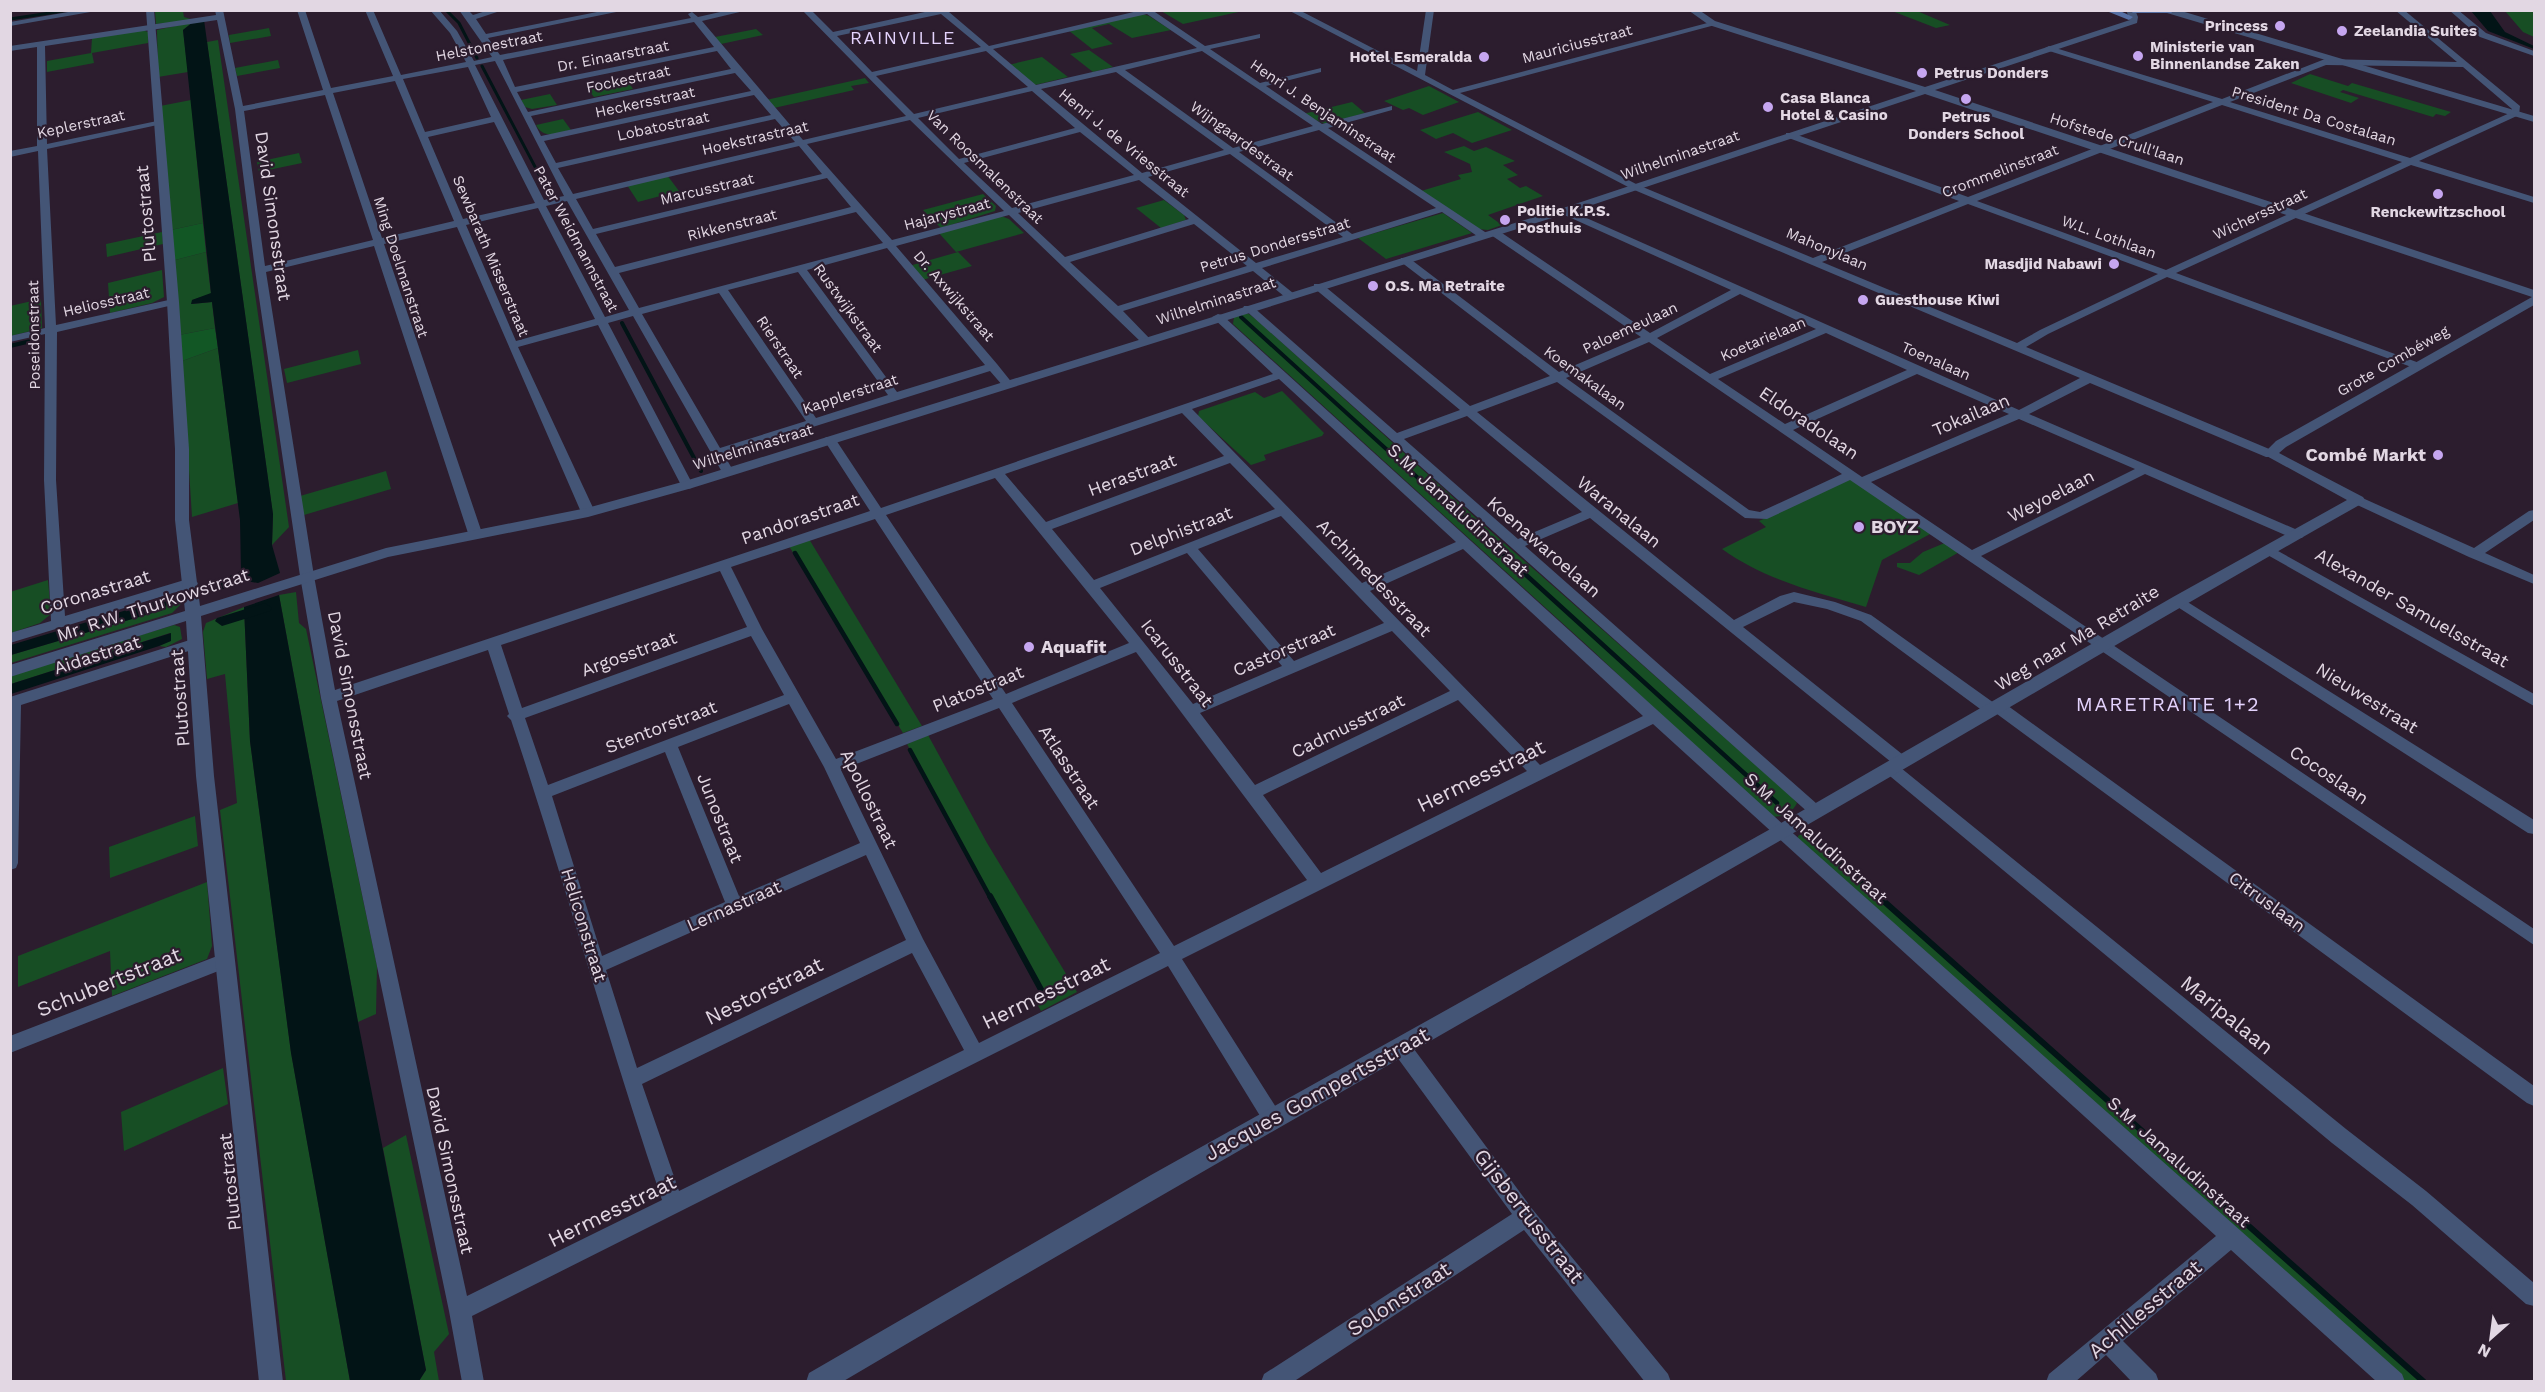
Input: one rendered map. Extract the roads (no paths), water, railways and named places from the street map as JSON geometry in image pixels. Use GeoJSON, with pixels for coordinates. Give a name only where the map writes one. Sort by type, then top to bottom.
{"type":"FeatureCollection","features":[{"type":"Feature","properties":{"kind":"main road"},"geometry":{"type":"LineString","coordinates":[[2108,10],[2129,16],[2170,11]]}},
{"type":"Feature","properties":{"kind":"street"},"geometry":{"type":"LineString","coordinates":[[10,16],[49,10]]}},
{"type":"Feature","properties":{"kind":"street"},"geometry":{"type":"LineString","coordinates":[[10,24],[98,10]]}},
{"type":"Feature","properties":{"kind":"street","name":"Ming Doelmanstraat"},"geometry":{"type":"LineString","coordinates":[[301,10],[376,242],[475,533]]}},
{"type":"Feature","properties":{"kind":"street","name":"Sewbarath Misserstraat"},"geometry":{"type":"LineString","coordinates":[[369,10],[400,77],[422,135],[461,221],[512,345],[588,512]]}},
{"type":"Feature","properties":{"kind":"street","name":"Pater Weidmannstraat"},"geometry":{"type":"LineString","coordinates":[[434,10],[453,31],[471,63],[474,74],[538,204],[603,321],[687,485]]}},
{"type":"Feature","properties":{"kind":"street"},"geometry":{"type":"LineString","coordinates":[[467,14],[499,10]]}},
{"type":"Feature","properties":{"kind":"street"},"geometry":{"type":"LineString","coordinates":[[483,37],[622,10]]}},
{"type":"Feature","properties":{"kind":"street","name":"Dr. Axwijkstraat"},"geometry":{"type":"LineString","coordinates":[[689,10],[737,70],[859,208],[1007,384]]}},
{"type":"Feature","properties":{"kind":"street","name":"Helstonestraat"},"geometry":{"type":"LineString","coordinates":[[239,109],[744,10]]}},
{"type":"Feature","properties":{"kind":"street","name":"Van Roosmalenstraat"},"geometry":{"type":"LineString","coordinates":[[806,10],[957,162],[1116,310],[1146,341]]}},
{"type":"Feature","properties":{"kind":"street","name":"Mahonylaan"},"geometry":{"type":"LineString","coordinates":[[1292,10],[1635,187],[2270,454],[2358,500]]}},
{"type":"Feature","properties":{"kind":"street"},"geometry":{"type":"LineString","coordinates":[[1420,76],[1430,10]]}},
{"type":"Feature","properties":{"kind":"street","name":"Hofstede Crull'laan"},"geometry":{"type":"LineString","coordinates":[[1692,10],[1712,23],[1924,90],[2535,294]]}},
{"type":"Feature","properties":{"kind":"street"},"geometry":{"type":"LineString","coordinates":[[2399,10],[2517,108],[2516,113]]}},
{"type":"Feature","properties":{"kind":"street"},"geometry":{"type":"LineString","coordinates":[[2452,10],[2483,35],[2535,54]]}},
{"type":"Feature","properties":{"kind":"street"},"geometry":{"type":"LineString","coordinates":[[831,35],[944,11]]}},
{"type":"Feature","properties":{"kind":"street","name":"Henri J. de Vriesstraat"},"geometry":{"type":"LineString","coordinates":[[944,11],[1032,88],[1289,295]]}},
{"type":"Feature","properties":{"kind":"street"},"geometry":{"type":"LineString","coordinates":[[870,75],[1147,11]]}},
{"type":"Feature","properties":{"kind":"street","name":"Henri J. Benjaminstraat"},"geometry":{"type":"LineString","coordinates":[[1147,11],[1443,209],[1489,235]]}},
{"type":"Feature","properties":{"kind":"street"},"geometry":{"type":"LineString","coordinates":[[2170,11],[2535,118]]}},
{"type":"Feature","properties":{"kind":"street","name":"Pater Weidmannstraat"},"geometry":{"type":"LineString","coordinates":[[467,14],[498,59],[512,90],[569,196],[728,472]]}},
{"type":"Feature","properties":{"kind":"street"},"geometry":{"type":"LineString","coordinates":[[10,50],[41,45],[150,19],[192,21],[217,15]]}},
{"type":"Feature","properties":{"kind":"street","name":"David Simonsstraat"},"geometry":{"type":"LineString","coordinates":[[217,15],[239,109],[260,270],[307,576],[329,698],[460,1311],[473,1382]]}},
{"type":"Feature","properties":{"kind":"street","name":"Wilhelminastraat"},"geometry":{"type":"LineString","coordinates":[[307,576],[386,553],[475,533],[588,512],[687,485],[1218,317],[1564,211],[2049,48],[2129,16]]}},
{"type":"Feature","properties":{"kind":"street","name":"Plutostraat"},"geometry":{"type":"LineString","coordinates":[[150,19],[173,302],[182,449],[182,520],[191,583],[205,776],[271,1382]]}},
{"type":"Feature","properties":{"kind":"street","name":"Mauriciusstraat"},"geometry":{"type":"LineString","coordinates":[[1450,93],[1712,23]]}},
{"type":"Feature","properties":{"kind":"street","name":"Hoekstrastraat"},"geometry":{"type":"LineString","coordinates":[[260,270],[1257,36]]}},
{"type":"Feature","properties":{"kind":"street","name":"Poseidonstraat"},"geometry":{"type":"LineString","coordinates":[[41,45],[42,147],[51,330],[50,480],[58,624]]}},
{"type":"Feature","properties":{"kind":"street","name":"Dr. Einaarstraat"},"geometry":{"type":"LineString","coordinates":[[512,90],[720,48]]}},
{"type":"Feature","properties":{"kind":"street","name":"President Da Costalaan"},"geometry":{"type":"LineString","coordinates":[[2049,48],[2535,200]]}},
{"type":"Feature","properties":{"kind":"street"},"geometry":{"type":"LineString","coordinates":[[2333,60],[2465,65]]}},
{"type":"Feature","properties":{"kind":"street","name":"Crommelinstraat"},"geometry":{"type":"LineString","coordinates":[[1814,261],[2333,60]]}},
{"type":"Feature","properties":{"kind":"street","name":"Wijngaardestraat"},"geometry":{"type":"LineString","coordinates":[[1117,68],[1350,237]]}},
{"type":"Feature","properties":{"kind":"street","name":"Fockestraat"},"geometry":{"type":"LineString","coordinates":[[525,115],[737,70]]}},
{"type":"Feature","properties":{"kind":"street"},"geometry":{"type":"LineString","coordinates":[[1257,86],[1318,70]]}},
{"type":"Feature","properties":{"kind":"street","name":"Heckersstraat"},"geometry":{"type":"LineString","coordinates":[[540,139],[757,92]]}},
{"type":"Feature","properties":{"kind":"street","name":"Hajarystraat"},"geometry":{"type":"LineString","coordinates":[[512,345],[890,245],[1389,108]]}},
{"type":"Feature","properties":{"kind":"street","name":"Wichersstraat"},"geometry":{"type":"LineString","coordinates":[[2019,347],[2044,332],[2166,274],[2516,113]]}},
{"type":"Feature","properties":{"kind":"street","name":"Lobatostraat"},"geometry":{"type":"LineString","coordinates":[[553,166],[779,116]]}},
{"type":"Feature","properties":{"kind":"street"},"geometry":{"type":"LineString","coordinates":[[422,135],[496,119]]}},
{"type":"Feature","properties":{"kind":"street","name":"Keplerstraat"},"geometry":{"type":"LineString","coordinates":[[10,154],[157,124]]}},
{"type":"Feature","properties":{"kind":"street"},"geometry":{"type":"LineString","coordinates":[[957,162],[1082,129]]}},
{"type":"Feature","properties":{"kind":"street","name":"W.L. Lothlaan"},"geometry":{"type":"LineString","coordinates":[[1789,135],[2418,366]]}},
{"type":"Feature","properties":{"kind":"street","name":"Marcusstraat"},"geometry":{"type":"LineString","coordinates":[[591,232],[829,175]]}},
{"type":"Feature","properties":{"kind":"street","name":"Rikkenstraat"},"geometry":{"type":"LineString","coordinates":[[613,271],[859,208]]}},
{"type":"Feature","properties":{"kind":"street","name":"Petrus Dondersstraat"},"geometry":{"type":"LineString","coordinates":[[1116,310],[1443,209]]}},
{"type":"Feature","properties":{"kind":"street","name":"Toenalaan"},"geometry":{"type":"LineString","coordinates":[[1564,211],[1917,370],[2297,535]]}},
{"type":"Feature","properties":{"kind":"street"},"geometry":{"type":"LineString","coordinates":[[1062,261],[1197,220]]}},
{"type":"Feature","properties":{"kind":"street","name":"Eldoradolaan"},"geometry":{"type":"LineString","coordinates":[[1489,235],[1711,378],[2102,645]]}},
{"type":"Feature","properties":{"kind":"street","name":"Koemakalaan"},"geometry":{"type":"LineString","coordinates":[[1406,260],[1558,377],[1750,515]]}},
{"type":"Feature","properties":{"kind":"street","name":"Rustwijkstraat"},"geometry":{"type":"LineString","coordinates":[[800,267],[894,396]]}},
{"type":"Feature","properties":{"kind":"street","name":"Waranalaan"},"geometry":{"type":"LineString","coordinates":[[1318,286],[1591,513],[1734,626],[1896,765]]}},
{"type":"Feature","properties":{"kind":"street","name":"Rierstraat"},"geometry":{"type":"LineString","coordinates":[[722,289],[813,422]]}},
{"type":"Feature","properties":{"kind":"street","name":"Paloemeulaan"},"geometry":{"type":"LineString","coordinates":[[1394,439],[1558,377],[1650,338],[1741,289]]}},
{"type":"Feature","properties":{"kind":"street","name":"Grote Combéweg"},"geometry":{"type":"LineString","coordinates":[[2270,454],[2281,444],[2535,300]]}},
{"type":"Feature","properties":{"kind":"street","name":"Heliosstraat"},"geometry":{"type":"LineString","coordinates":[[10,339],[173,302]]}},
{"type":"Feature","properties":{"kind":"street","name":"Koenawaroelaan"},"geometry":{"type":"LineString","coordinates":[[1248,308],[1817,811]]}},
{"type":"Feature","properties":{"kind":"street","name":"S.M. Jamaludinstraat"},"geometry":{"type":"LineString","coordinates":[[1218,317],[1780,832],[2394,1382]]}},
{"type":"Feature","properties":{"kind":"street","name":"Koetarielaan"},"geometry":{"type":"LineString","coordinates":[[1711,378],[1828,328]]}},
{"type":"Feature","properties":{"kind":"street","name":"Kapplerstraat"},"geometry":{"type":"LineString","coordinates":[[717,453],[993,366]]}},
{"type":"Feature","properties":{"kind":"street"},"geometry":{"type":"LineString","coordinates":[[1785,429],[1917,370]]}},
{"type":"Feature","properties":{"kind":"street","name":"Pandorastraat"},"geometry":{"type":"LineString","coordinates":[[329,698],[997,473],[1282,374]]}},
{"type":"Feature","properties":{"kind":"street","name":"Tokailaan"},"geometry":{"type":"LineString","coordinates":[[1750,515],[1762,516],[2020,414],[2090,378]]}},
{"type":"Feature","properties":{"kind":"street","name":"Archimedesstraat"},"geometry":{"type":"LineString","coordinates":[[1184,408],[1538,773]]}},
{"type":"Feature","properties":{"kind":"street","name":"Atlasstraat"},"geometry":{"type":"LineString","coordinates":[[830,440],[1171,956],[1272,1118]]}},
{"type":"Feature","properties":{"kind":"street","name":"Herastraat"},"geometry":{"type":"LineString","coordinates":[[1044,527],[1234,457]]}},
{"type":"Feature","properties":{"kind":"street","name":"Weyoelaan"},"geometry":{"type":"LineString","coordinates":[[1973,555],[2145,469]]}},
{"type":"Feature","properties":{"kind":"street","name":"Icarusstraat"},"geometry":{"type":"LineString","coordinates":[[997,473],[1044,527],[1191,711],[1319,883]]}},
{"type":"Feature","properties":{"kind":"street"},"geometry":{"type":"LineString","coordinates":[[2358,500],[2535,580]]}},
{"type":"Feature","properties":{"kind":"street","name":"Weg naar Ma Retraite"},"geometry":{"type":"LineString","coordinates":[[1817,811],[2178,601],[2358,500]]}},
{"type":"Feature","properties":{"kind":"street","name":"Delphistraat"},"geometry":{"type":"LineString","coordinates":[[1091,586],[1285,510]]}},
{"type":"Feature","properties":{"kind":"street"},"geometry":{"type":"LineString","coordinates":[[1515,545],[1591,513]]}},
{"type":"Feature","properties":{"kind":"street"},"geometry":{"type":"LineString","coordinates":[[2474,554],[2535,514]]}},
{"type":"Feature","properties":{"kind":"street"},"geometry":{"type":"LineString","coordinates":[[1359,590],[1466,543]]}},
{"type":"Feature","properties":{"kind":"street"},"geometry":{"type":"LineString","coordinates":[[1189,547],[1292,668]]}},
{"type":"Feature","properties":{"kind":"street","name":"Alexander Samuelsstraat"},"geometry":{"type":"LineString","coordinates":[[2269,550],[2535,701]]}},
{"type":"Feature","properties":{"kind":"street","name":"Apollostraat"},"geometry":{"type":"LineString","coordinates":[[723,564],[755,629],[832,767],[916,944],[975,1053]]}},
{"type":"Feature","properties":{"kind":"street","name":"Mr. R.W. Thurkowstraat"},"geometry":{"type":"LineString","coordinates":[[10,670],[193,614],[307,576]]}},
{"type":"Feature","properties":{"kind":"street","name":"Coronastraat"},"geometry":{"type":"LineString","coordinates":[[10,639],[191,583]]}},
{"type":"Feature","properties":{"kind":"street","name":"Citruslaan"},"geometry":{"type":"LineString","coordinates":[[1734,626],[1789,598],[1809,600],[1852,611],[1880,628],[1995,709],[2535,1097]]}},
{"type":"Feature","properties":{"kind":"street","name":"Nieuwestraat"},"geometry":{"type":"LineString","coordinates":[[2178,601],[2535,828]]}},
{"type":"Feature","properties":{"kind":"street","name":"Castorstraat"},"geometry":{"type":"LineString","coordinates":[[1191,711],[1392,625]]}},
{"type":"Feature","properties":{"kind":"street","name":"Argosstraat"},"geometry":{"type":"LineString","coordinates":[[515,716],[755,629]]}},
{"type":"Feature","properties":{"kind":"street","name":"Aidastraat"},"geometry":{"type":"LineString","coordinates":[[12,702],[196,643]]}},
{"type":"Feature","properties":{"kind":"street","name":"Heliconstraat"},"geometry":{"type":"LineString","coordinates":[[492,644],[543,793],[631,1080],[674,1206]]}},
{"type":"Feature","properties":{"kind":"street","name":"Platostraat"},"geometry":{"type":"LineString","coordinates":[[832,767],[1138,645]]}},
{"type":"Feature","properties":{"kind":"street","name":"Cocoslaan"},"geometry":{"type":"LineString","coordinates":[[2102,645],[2535,938]]}},
{"type":"Feature","properties":{"kind":"street","name":"Cadmusstraat"},"geometry":{"type":"LineString","coordinates":[[1253,793],[1460,693]]}},
{"type":"Feature","properties":{"kind":"street","name":"Stentorstraat"},"geometry":{"type":"LineString","coordinates":[[543,793],[793,697]]}},
{"type":"Feature","properties":{"kind":"street"},"geometry":{"type":"LineString","coordinates":[[10,863],[12,702]]}},
{"type":"Feature","properties":{"kind":"street","name":"Hermesstraat"},"geometry":{"type":"LineString","coordinates":[[460,1311],[1654,717]]}},
{"type":"Feature","properties":{"kind":"street","name":"Junostraat"},"geometry":{"type":"LineString","coordinates":[[669,744],[735,906]]}},
{"type":"Feature","properties":{"kind":"street","name":"Maripalaan"},"geometry":{"type":"LineString","coordinates":[[1896,765],[2339,1136],[2419,1198],[2535,1296]]}},
{"type":"Feature","properties":{"kind":"street","name":"Jacques Gompertsstraat"},"geometry":{"type":"LineString","coordinates":[[818,1382],[1272,1118],[1817,811]]}},
{"type":"Feature","properties":{"kind":"street","name":"Lernastraat"},"geometry":{"type":"LineString","coordinates":[[597,966],[870,846]]}},
{"type":"Feature","properties":{"kind":"street","name":"Nestorstraat"},"geometry":{"type":"LineString","coordinates":[[631,1080],[916,944]]}},
{"type":"Feature","properties":{"kind":"street","name":"Schubertstraat"},"geometry":{"type":"LineString","coordinates":[[10,1046],[225,961]]}},
{"type":"Feature","properties":{"kind":"street","name":"Gijsbertusstraat"},"geometry":{"type":"LineString","coordinates":[[1401,1047],[1526,1217],[1659,1381]]}},
{"type":"Feature","properties":{"kind":"street","name":"Solonstraat"},"geometry":{"type":"LineString","coordinates":[[1272,1382],[1526,1217]]}},
{"type":"Feature","properties":{"kind":"street","name":"Achillesstraat"},"geometry":{"type":"LineString","coordinates":[[2057,1382],[2232,1236]]}},
{"type":"Feature","properties":{"kind":"street"},"geometry":{"type":"LineString","coordinates":[[2107,1341],[2148,1382]]}},
{"type":"Feature","properties":{"kind":"waterway"},"geometry":{"type":"LineString","coordinates":[[10,19],[70,10]]}},
{"type":"Feature","properties":{"kind":"waterway"},"geometry":{"type":"LineString","coordinates":[[446,10],[459,23],[477,58]]}},
{"type":"Feature","properties":{"kind":"waterway"},"geometry":{"type":"LineString","coordinates":[[482,66],[552,199]]}},
{"type":"Feature","properties":{"kind":"waterway"},"geometry":{"type":"LineString","coordinates":[[558,206],[568,225]]}},
{"type":"Feature","properties":{"kind":"waterway"},"geometry":{"type":"LineString","coordinates":[[567,223],[613,308]]}},
{"type":"Feature","properties":{"kind":"waterway"},"geometry":{"type":"LineString","coordinates":[[1241,317],[1461,517]]}},
{"type":"Feature","properties":{"kind":"waterway"},"geometry":{"type":"LineString","coordinates":[[622,323],[701,471]]}},
{"type":"Feature","properties":{"kind":"waterway"},"geometry":{"type":"LineString","coordinates":[[10,346],[35,340]]}},
{"type":"Feature","properties":{"kind":"waterway"},"geometry":{"type":"LineString","coordinates":[[1460,515],[1777,803]]}},
{"type":"Feature","properties":{"kind":"waterway"},"geometry":{"type":"LineString","coordinates":[[795,553],[897,724]]}},
{"type":"Feature","properties":{"kind":"waterway"},"geometry":{"type":"LineString","coordinates":[[222,621],[265,608]]}},
{"type":"Feature","properties":{"kind":"waterway"},"geometry":{"type":"LineString","coordinates":[[910,750],[990,897]]}},
{"type":"Feature","properties":{"kind":"waterway"},"geometry":{"type":"LineString","coordinates":[[1805,831],[1879,897]]}},
{"type":"Feature","properties":{"kind":"waterway"},"geometry":{"type":"LineString","coordinates":[[990,896],[1044,995]]}},
{"type":"Feature","properties":{"kind":"waterway"},"geometry":{"type":"LineString","coordinates":[[1878,896],[2424,1382]]}},
{"type":"Feature","properties":{"kind":"place","name":"Princess"},"geometry":{"type":"Point","coordinates":[2280,26]}},
{"type":"Feature","properties":{"kind":"place","name":"Zeelandia Suites"},"geometry":{"type":"Point","coordinates":[2342,31]}},
{"type":"Feature","properties":{"kind":"place","name":"Ministerie van Binnenlandse Zaken"},"geometry":{"type":"Point","coordinates":[2138,56]}},
{"type":"Feature","properties":{"kind":"place","name":"Hotel Esmeralda"},"geometry":{"type":"Point","coordinates":[1484,57]}},
{"type":"Feature","properties":{"kind":"place","name":"Petrus Donders"},"geometry":{"type":"Point","coordinates":[1922,73]}},
{"type":"Feature","properties":{"kind":"place","name":"Petrus Donders School"},"geometry":{"type":"Point","coordinates":[1966,99]}},
{"type":"Feature","properties":{"kind":"place","name":"Casa Blanca Hotel & Casino"},"geometry":{"type":"Point","coordinates":[1768,107]}},
{"type":"Feature","properties":{"kind":"place","name":"Renckewitzschool"},"geometry":{"type":"Point","coordinates":[2438,194]}},
{"type":"Feature","properties":{"kind":"place","name":"Politie K.P.S. Posthuis"},"geometry":{"type":"Point","coordinates":[1505,220]}},
{"type":"Feature","properties":{"kind":"place","name":"Masdjid Nabawi"},"geometry":{"type":"Point","coordinates":[2114,264]}},
{"type":"Feature","properties":{"kind":"place","name":"O.S. Ma Retraite"},"geometry":{"type":"Point","coordinates":[1373,286]}},
{"type":"Feature","properties":{"kind":"place","name":"Guesthouse Kiwi"},"geometry":{"type":"Point","coordinates":[1863,300]}},
{"type":"Feature","properties":{"kind":"place","name":"Combé Markt"},"geometry":{"type":"Point","coordinates":[2438,455]}},
{"type":"Feature","properties":{"kind":"place","name":"BOYZ"},"geometry":{"type":"Point","coordinates":[1859,527]}},
{"type":"Feature","properties":{"kind":"place","name":"Aquafit"},"geometry":{"type":"Point","coordinates":[1029,647]}},
{"type":"Feature","properties":{"kind":"district","name":"RAINVILLE"},"geometry":{"type":"Point","coordinates":[903,38]}},
{"type":"Feature","properties":{"kind":"district","name":"MARETRAITE 1+2"},"geometry":{"type":"Point","coordinates":[2168,704]}}]}
